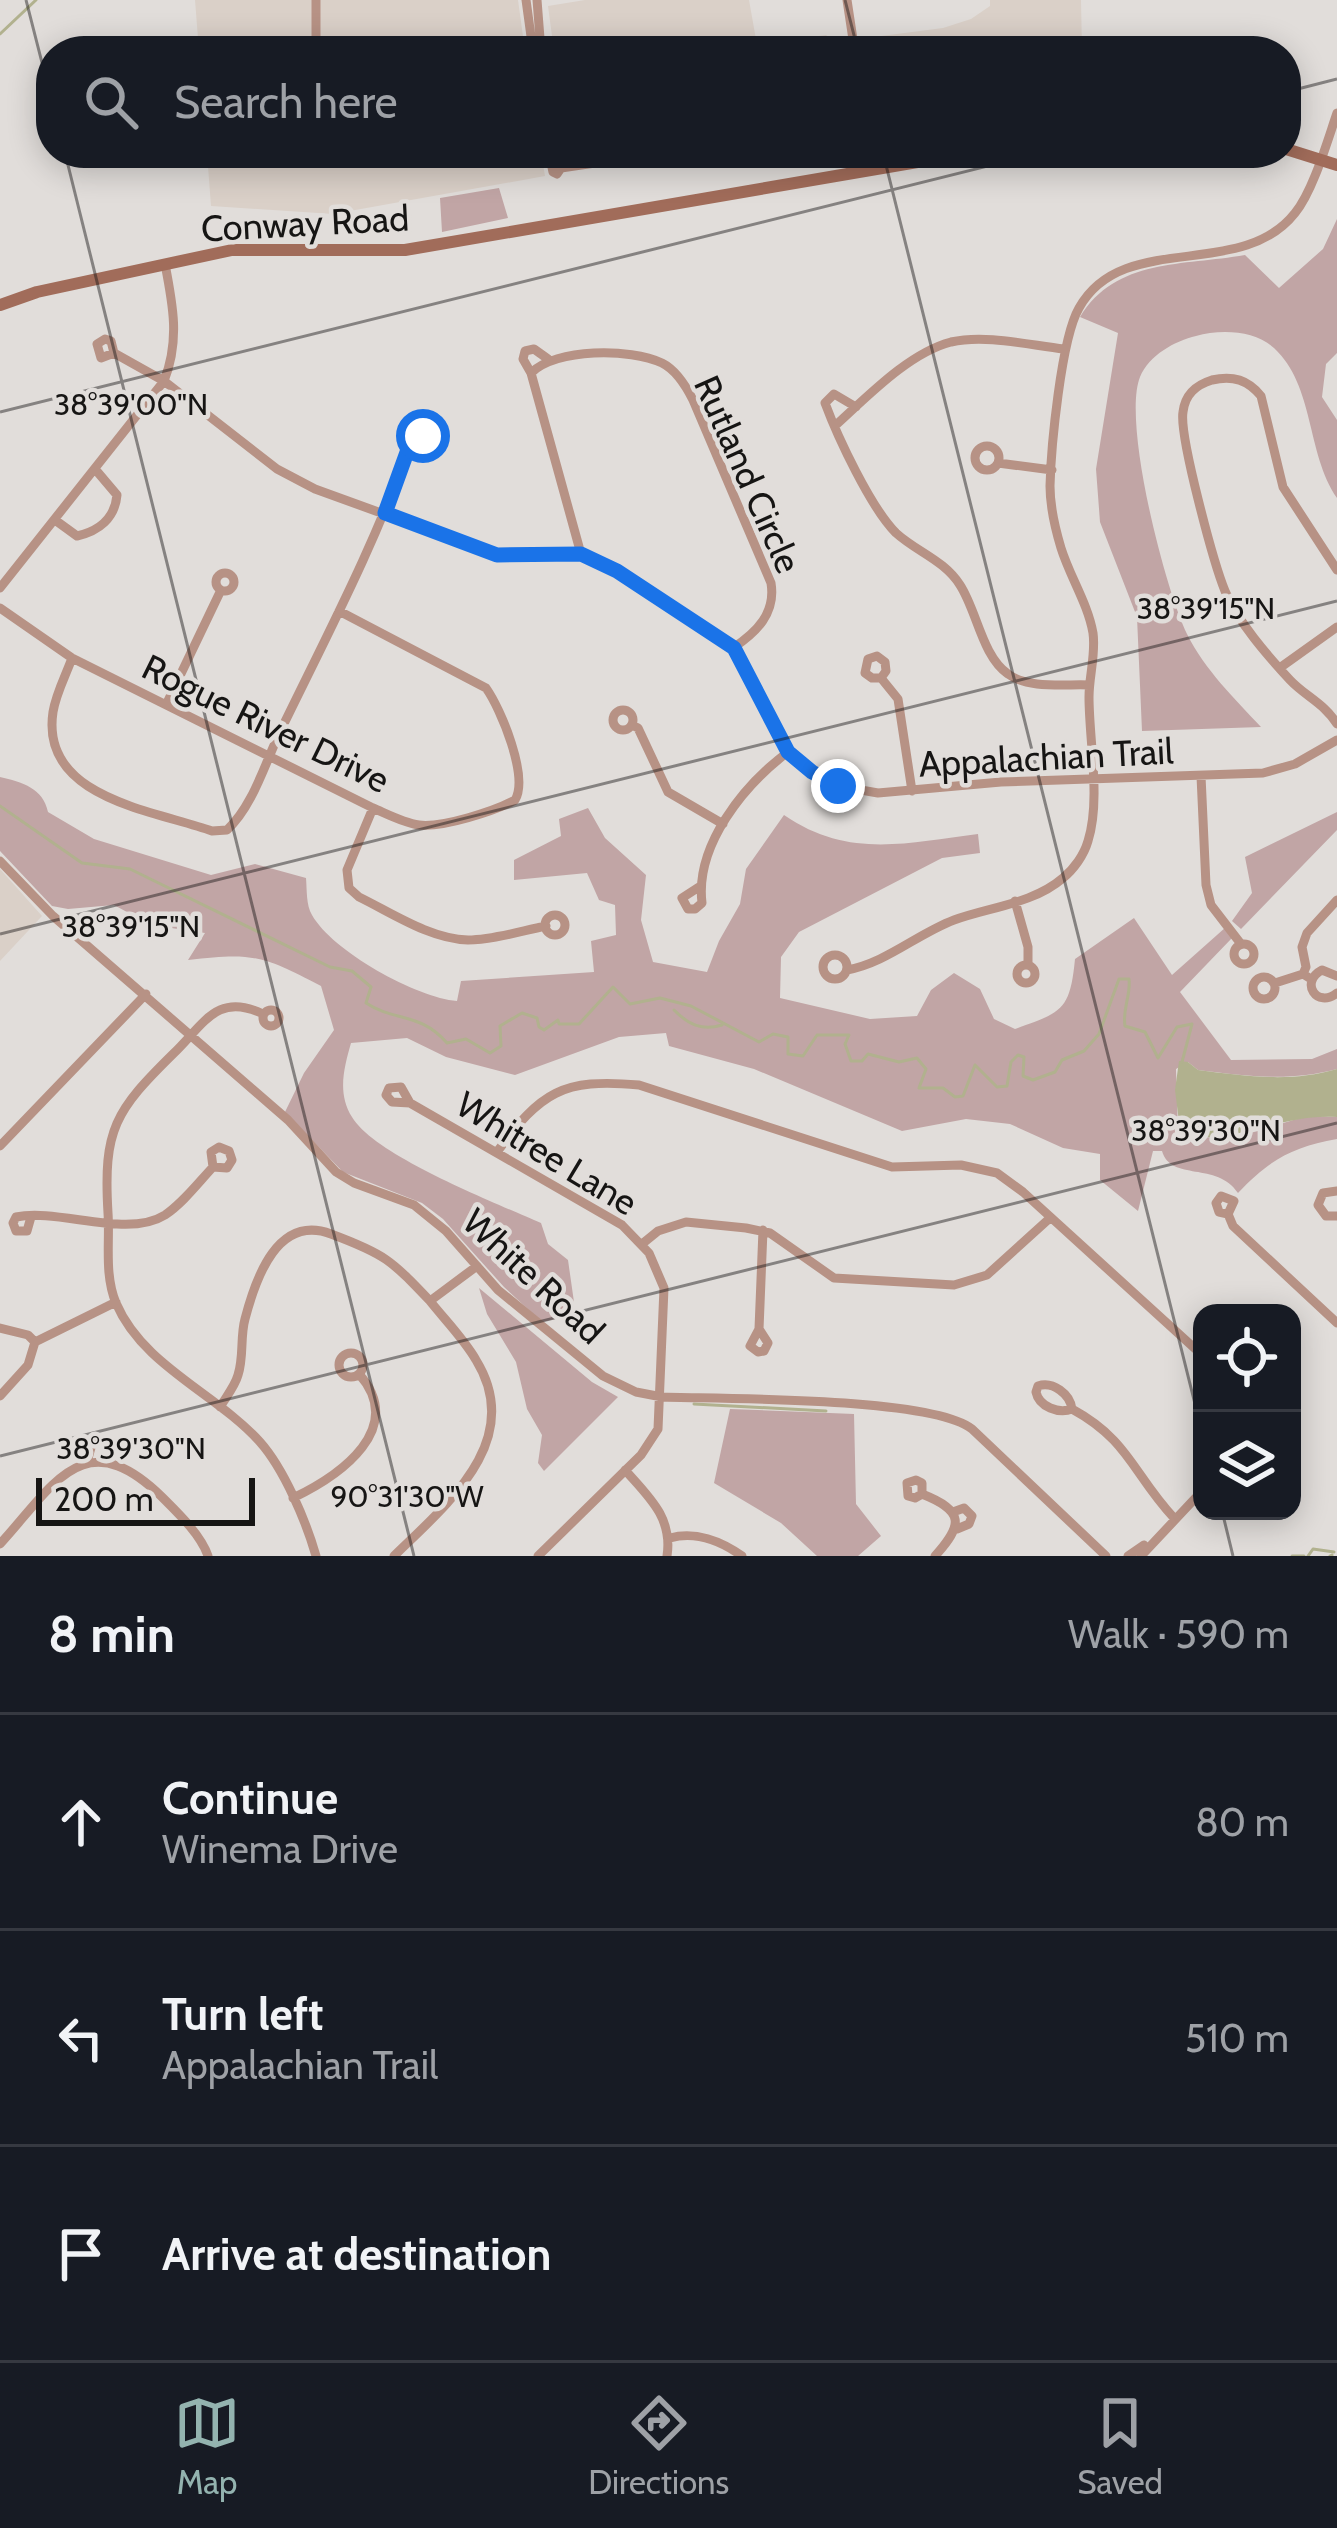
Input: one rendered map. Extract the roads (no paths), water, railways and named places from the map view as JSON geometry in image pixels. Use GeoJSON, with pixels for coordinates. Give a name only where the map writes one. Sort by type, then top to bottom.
{"type":"FeatureCollection","features":[{"type":"Feature","properties":{"kind":"street"},"geometry":{"type":"LineString","coordinates":[[316,0],[316,36]]}},
{"type":"Feature","properties":{"kind":"street"},"geometry":{"type":"LineString","coordinates":[[526,0],[534,36]]}},
{"type":"Feature","properties":{"kind":"street"},"geometry":{"type":"LineString","coordinates":[[537,0],[537,36]]}},
{"type":"Feature","properties":{"kind":"street"},"geometry":{"type":"LineString","coordinates":[[847,0],[852,36]]}},
{"type":"Feature","properties":{"kind":"street"},"geometry":{"type":"LineString","coordinates":[[847,970],[880,959],[952,920],[1050,888],[1066,876],[1084,851],[1092,820],[1092,627],[1062,550],[1052,506],[1064,350],[1079,307],[1090,292],[1118,272],[1149,262],[1242,248],[1277,231],[1302,204],[1337,113]]}},
{"type":"Feature","properties":{"kind":"street"},"geometry":{"type":"LineString","coordinates":[[1301,154],[1337,164]]}},
{"type":"Feature","properties":{"kind":"street"},"geometry":{"type":"LineString","coordinates":[[552,168],[557,174],[561,168]]}},
{"type":"Feature","properties":{"kind":"street","name":"Conway Road"},"geometry":{"type":"LineString","coordinates":[[0,304],[165,264],[256,248],[404,250],[882,168]]}},
{"type":"Feature","properties":{"kind":"street"},"geometry":{"type":"LineString","coordinates":[[0,588],[164,381],[175,347],[165,264]]}},
{"type":"Feature","properties":{"kind":"street"},"geometry":{"type":"LineString","coordinates":[[836,425],[913,361],[950,342],[1064,350]]}},
{"type":"Feature","properties":{"kind":"street"},"geometry":{"type":"LineString","coordinates":[[531,373],[544,361],[534,349],[525,351],[523,359],[531,373],[581,554]]}},
{"type":"Feature","properties":{"kind":"street","name":"Appalachian Trail"},"geometry":{"type":"LineString","coordinates":[[114,352],[164,381],[295,480],[497,555],[581,554],[617,571],[734,648],[788,752],[812,772],[849,790],[911,791],[1001,782],[1275,771],[1337,740]]}},
{"type":"Feature","properties":{"kind":"street","name":"Rutland Circle"},"geometry":{"type":"LineString","coordinates":[[544,361],[602,354],[646,359],[673,371],[688,390],[773,593],[754,634],[734,648]]}},
{"type":"Feature","properties":{"kind":"street"},"geometry":{"type":"LineString","coordinates":[[1337,570],[1283,487],[1261,396],[1242,380],[1212,381],[1190,394],[1182,416],[1198,496],[1226,593],[1281,667],[1337,724]]}},
{"type":"Feature","properties":{"kind":"street"},"geometry":{"type":"LineString","coordinates":[[856,407],[840,395],[826,400],[882,515],[908,543],[958,581],[994,661],[1024,682],[1089,685]]}},
{"type":"Feature","properties":{"kind":"street"},"geometry":{"type":"LineString","coordinates":[[72,658],[53,712],[52,727],[63,767],[89,790],[212,831],[227,830],[339,611],[385,513],[410,444]]}},
{"type":"Feature","properties":{"kind":"street"},"geometry":{"type":"LineString","coordinates":[[998,463],[1052,470]]}},
{"type":"Feature","properties":{"kind":"street"},"geometry":{"type":"LineString","coordinates":[[55,520],[77,536],[107,520],[117,495],[95,469]]}},
{"type":"Feature","properties":{"kind":"street"},"geometry":{"type":"LineString","coordinates":[[166,705],[220,590]]}},
{"type":"Feature","properties":{"kind":"street","name":"Rogue River Drive"},"geometry":{"type":"LineString","coordinates":[[0,608],[72,658],[373,808],[420,825],[500,808],[520,793],[514,757],[486,688],[339,611]]}},
{"type":"Feature","properties":{"kind":"street"},"geometry":{"type":"LineString","coordinates":[[1281,667],[1337,627]]}},
{"type":"Feature","properties":{"kind":"street"},"geometry":{"type":"LineString","coordinates":[[881,678],[898,699],[911,791]]}},
{"type":"Feature","properties":{"kind":"street"},"geometry":{"type":"LineString","coordinates":[[632,725],[638,728],[668,791],[723,824]]}},
{"type":"Feature","properties":{"kind":"street"},"geometry":{"type":"LineString","coordinates":[[699,886],[723,824],[752,782],[788,752]]}},
{"type":"Feature","properties":{"kind":"street"},"geometry":{"type":"LineString","coordinates":[[1201,776],[1206,884],[1211,905],[1241,944]]}},
{"type":"Feature","properties":{"kind":"street"},"geometry":{"type":"LineString","coordinates":[[373,808],[347,870],[350,888],[359,897],[455,938],[470,940],[545,926]]}},
{"type":"Feature","properties":{"kind":"street","name":"White Road"},"geometry":{"type":"LineString","coordinates":[[0,860],[53,916],[288,1120],[336,1172],[414,1205],[446,1231],[498,1290],[603,1376],[635,1392],[662,1397],[892,1408],[955,1418],[1106,1556]]}},
{"type":"Feature","properties":{"kind":"street"},"geometry":{"type":"LineString","coordinates":[[1337,899],[1306,933],[1310,988],[1320,998],[1337,993]]}},
{"type":"Feature","properties":{"kind":"street"},"geometry":{"type":"LineString","coordinates":[[1015,902],[1028,947],[1028,965]]}},
{"type":"Feature","properties":{"kind":"street"},"geometry":{"type":"LineString","coordinates":[[1274,983],[1322,970],[1337,976]]}},
{"type":"Feature","properties":{"kind":"street"},"geometry":{"type":"LineString","coordinates":[[0,1146],[146,994]]}},
{"type":"Feature","properties":{"kind":"street"},"geometry":{"type":"LineString","coordinates":[[263,1014],[238,1005],[221,1009],[137,1089],[112,1130],[106,1151],[107,1248],[116,1302],[145,1344],[262,1444],[293,1498],[316,1556]]}},
{"type":"Feature","properties":{"kind":"street"},"geometry":{"type":"LineString","coordinates":[[497,1152],[526,1113],[546,1098],[589,1083],[639,1085],[892,1167],[986,1168],[1010,1181],[1193,1347]]}},
{"type":"Feature","properties":{"kind":"street","name":"Whitree Lane"},"geometry":{"type":"LineString","coordinates":[[410,1103],[598,1209],[642,1244],[664,1288],[658,1429],[650,1444],[538,1556]]}},
{"type":"Feature","properties":{"kind":"street"},"geometry":{"type":"LineString","coordinates":[[31,1217],[61,1214],[109,1224],[139,1223],[165,1215],[213,1167]]}},
{"type":"Feature","properties":{"kind":"street"},"geometry":{"type":"LineString","coordinates":[[1337,1191],[1324,1192],[1318,1205],[1326,1216],[1337,1216]]}},
{"type":"Feature","properties":{"kind":"street"},"geometry":{"type":"LineString","coordinates":[[1228,1214],[1233,1226],[1337,1323]]}},
{"type":"Feature","properties":{"kind":"street"},"geometry":{"type":"LineString","coordinates":[[642,1244],[658,1231],[686,1222],[764,1230],[834,1278],[954,1285],[987,1275],[1050,1218]]}},
{"type":"Feature","properties":{"kind":"street"},"geometry":{"type":"LineString","coordinates":[[220,1407],[240,1372],[245,1319],[272,1252],[289,1235],[310,1228],[376,1251],[393,1262],[479,1364],[490,1395],[490,1432],[465,1484],[394,1556]]}},
{"type":"Feature","properties":{"kind":"street"},"geometry":{"type":"LineString","coordinates":[[760,1329],[764,1230]]}},
{"type":"Feature","properties":{"kind":"street"},"geometry":{"type":"LineString","coordinates":[[430,1301],[477,1266]]}},
{"type":"Feature","properties":{"kind":"street"},"geometry":{"type":"LineString","coordinates":[[0,1396],[28,1364],[35,1342],[116,1302]]}},
{"type":"Feature","properties":{"kind":"street"},"geometry":{"type":"LineString","coordinates":[[0,1328],[28,1335],[35,1342]]}},
{"type":"Feature","properties":{"kind":"street"},"geometry":{"type":"LineString","coordinates":[[293,1498],[339,1471],[374,1430],[378,1403],[358,1374]]}},
{"type":"Feature","properties":{"kind":"street"},"geometry":{"type":"LineString","coordinates":[[1072,1408],[1117,1439],[1174,1517]]}},
{"type":"Feature","properties":{"kind":"street"},"geometry":{"type":"LineString","coordinates":[[91,1461],[92,1444],[99,1441],[107,1444],[109,1463]]}},
{"type":"Feature","properties":{"kind":"street"},"geometry":{"type":"LineString","coordinates":[[0,1544],[64,1473],[91,1461],[136,1472],[208,1556]]}},
{"type":"Feature","properties":{"kind":"street"},"geometry":{"type":"LineString","coordinates":[[625,1470],[658,1508],[670,1538],[667,1556]]}},
{"type":"Feature","properties":{"kind":"street"},"geometry":{"type":"LineString","coordinates":[[922,1494],[953,1511],[957,1529],[934,1556]]}},
{"type":"Feature","properties":{"kind":"street"},"geometry":{"type":"LineString","coordinates":[[1141,1556],[1193,1499]]}},
{"type":"Feature","properties":{"kind":"street"},"geometry":{"type":"LineString","coordinates":[[670,1538],[698,1536],[742,1556]]}},
{"type":"Feature","properties":{"kind":"street"},"geometry":{"type":"LineString","coordinates":[[1128,1556],[1149,1543]]}},
{"type":"Feature","properties":{"kind":"waterway"},"geometry":{"type":"LineString","coordinates":[[0,34],[36,0]]}},
{"type":"Feature","properties":{"kind":"waterway"},"geometry":{"type":"LineString","coordinates":[[0,806],[82,863],[130,869],[330,967],[352,971],[371,987],[366,1003],[427,1026],[447,1043],[466,1039],[490,1053],[501,1046],[500,1026],[522,1013],[537,1018],[544,1030],[558,1020],[559,1024],[579,1024],[613,987],[630,1004],[660,998],[691,1006],[759,1042],[773,1034],[788,1037],[788,1054],[803,1056],[817,1035],[849,1035],[845,1044],[851,1061],[862,1061],[868,1054],[899,1062],[917,1058],[926,1069],[919,1088],[943,1088],[955,1097],[963,1096],[975,1065],[997,1087],[1007,1086],[1011,1062],[1018,1055],[1024,1057],[1023,1076],[1033,1080],[1055,1072],[1062,1060],[1084,1051],[1099,1034],[1119,979],[1129,979],[1125,1026],[1145,1032],[1158,1058],[1177,1027],[1192,1024],[1182,1062]]}},
{"type":"Feature","properties":{"kind":"waterway"},"geometry":{"type":"LineString","coordinates":[[674,1010],[696,1025],[722,1025]]}},
{"type":"Feature","properties":{"kind":"waterway"},"geometry":{"type":"LineString","coordinates":[[694,1404],[826,1411]]}},
{"type":"Feature","properties":{"kind":"waterway"},"geometry":{"type":"LineString","coordinates":[[1308,1556],[1313,1549],[1334,1552]]}},
{"type":"Feature","properties":{"kind":"waterway"},"geometry":{"type":"LineString","coordinates":[[1292,1556],[1304,1556]]}}]}
